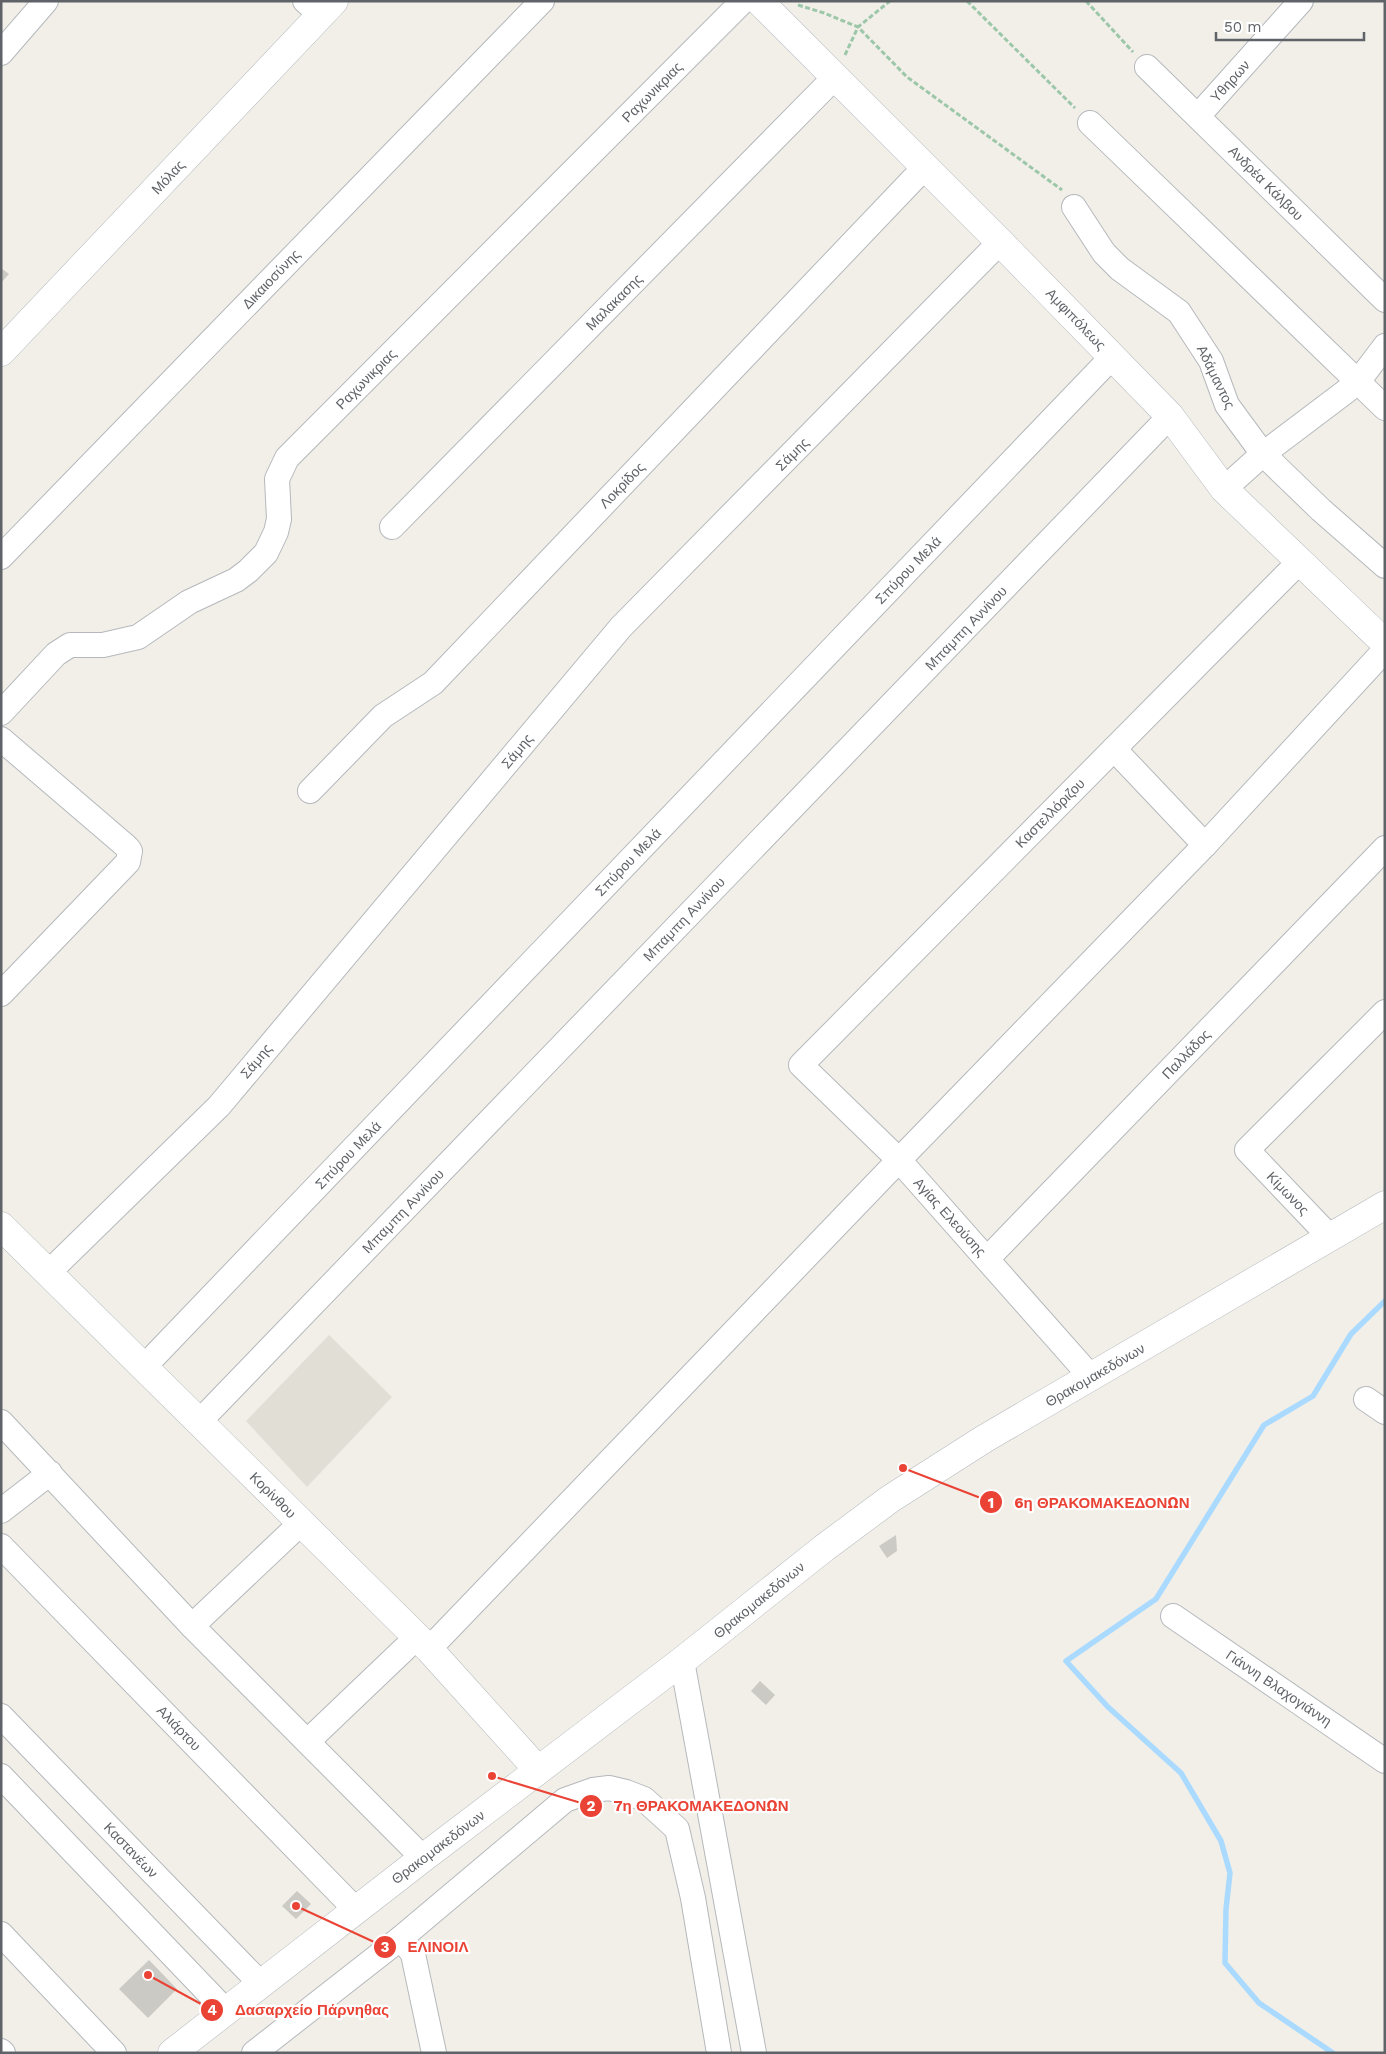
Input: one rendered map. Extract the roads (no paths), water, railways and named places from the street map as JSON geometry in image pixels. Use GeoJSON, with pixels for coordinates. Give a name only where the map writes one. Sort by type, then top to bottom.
{"type":"FeatureCollection","features":[{"type":"Feature","properties":{"kind":"street"},"geometry":{"type":"LineString","coordinates":[[1,54],[46,1]]}},
{"type":"Feature","properties":{"kind":"street","name":"Δικαιοσύνης"},"geometry":{"type":"LineString","coordinates":[[1,557],[542,1]]}},
{"type":"Feature","properties":{"kind":"street","name":"Ραχωνικριας"},"geometry":{"type":"LineString","coordinates":[[1,712],[56,654],[65,647],[79,644],[87,646],[103,645],[138,637],[189,602],[236,580],[259,561],[266,553],[276,532],[279,519],[277,479],[287,458],[743,1]]}},
{"type":"Feature","properties":{"kind":"street","name":"Αμφιπόλεως"},"geometry":{"type":"LineString","coordinates":[[759,1],[1000,242],[1170,416],[1224,489],[1385,643]]}},
{"type":"Feature","properties":{"kind":"street","name":"Υθηρων"},"geometry":{"type":"LineString","coordinates":[[1198,116],[1301,1]]}},
{"type":"Feature","properties":{"kind":"street","name":"Μόλας"},"geometry":{"type":"LineString","coordinates":[[1,352],[320,6]]}},
{"type":"Feature","properties":{"kind":"street","name":"Ανδρέα Κάλβου"},"geometry":{"type":"LineString","coordinates":[[1147,66],[1385,300]]}},
{"type":"Feature","properties":{"kind":"street","name":"Μαλακασης"},"geometry":{"type":"LineString","coordinates":[[392,527],[835,77]]}},
{"type":"Feature","properties":{"kind":"street"},"geometry":{"type":"LineString","coordinates":[[1090,123],[1385,408]]}},
{"type":"Feature","properties":{"kind":"street","name":"Λοκρίδος"},"geometry":{"type":"LineString","coordinates":[[310,791],[383,716],[433,683],[924,168]]}},
{"type":"Feature","properties":{"kind":"street","name":"Αδάμαντος"},"geometry":{"type":"LineString","coordinates":[[1074,207],[1104,253],[1120,269],[1179,312],[1211,361],[1227,405],[1263,454],[1321,510],[1385,566]]}},
{"type":"Feature","properties":{"kind":"street","name":"Σάμης"},"geometry":{"type":"LineString","coordinates":[[48,1273],[219,1106],[621,627],[1000,242]]}},
{"type":"Feature","properties":{"kind":"street"},"geometry":{"type":"LineString","coordinates":[[1224,489],[1263,454],[1357,383],[1385,346]]}},
{"type":"Feature","properties":{"kind":"street","name":"Σπύρου Μελά"},"geometry":{"type":"LineString","coordinates":[[143,1368],[1112,357]]}},
{"type":"Feature","properties":{"kind":"street","name":"Μπαμπη Αννίνου"},"geometry":{"type":"LineString","coordinates":[[199,1422],[1170,416]]}},
{"type":"Feature","properties":{"kind":"street","name":"Καστελλόριζου"},"geometry":{"type":"LineString","coordinates":[[801,1065],[1300,562]]}},
{"type":"Feature","properties":{"kind":"street"},"geometry":{"type":"LineString","coordinates":[[308,1741],[423,1643],[1205,846],[1385,650]]}},
{"type":"Feature","properties":{"kind":"street"},"geometry":{"type":"LineString","coordinates":[[1,739],[128,847],[130,855],[128,862],[1,994]]}},
{"type":"Feature","properties":{"kind":"street"},"geometry":{"type":"LineString","coordinates":[[1114,749],[1205,846]]}},
{"type":"Feature","properties":{"kind":"street","name":"Παλλάδος"},"geometry":{"type":"LineString","coordinates":[[987,1259],[1385,848]]}},
{"type":"Feature","properties":{"kind":"street","name":"Κίμωνος"},"geometry":{"type":"LineString","coordinates":[[1329,1236],[1247,1150],[1385,1012]]}},
{"type":"Feature","properties":{"kind":"street","name":"Αγίας Ελεούσης"},"geometry":{"type":"LineString","coordinates":[[801,1065],[899,1160],[1091,1377]]}},
{"type":"Feature","properties":{"kind":"street","name":"Θρακομακεδόνων"},"geometry":{"type":"LineString","coordinates":[[172,2053],[423,1858],[682,1662],[824,1548],[890,1499],[984,1439],[1385,1205]]}},
{"type":"Feature","properties":{"kind":"street","name":"Κορίνθου"},"geometry":{"type":"LineString","coordinates":[[1,1226],[423,1643],[538,1770]]}},
{"type":"Feature","properties":{"kind":"street"},"geometry":{"type":"LineString","coordinates":[[1,1422],[192,1626],[423,1858]]}},
{"type":"Feature","properties":{"kind":"street"},"geometry":{"type":"LineString","coordinates":[[1,1511],[50,1473]]}},
{"type":"Feature","properties":{"kind":"street"},"geometry":{"type":"LineString","coordinates":[[192,1626],[301,1523]]}},
{"type":"Feature","properties":{"kind":"street","name":"Αλιάρτου"},"geometry":{"type":"LineString","coordinates":[[1,1546],[356,1910]]}},
{"type":"Feature","properties":{"kind":"street","name":"Γιάννη Βλαχογιάννη"},"geometry":{"type":"LineString","coordinates":[[1173,1616],[1385,1761]]}},
{"type":"Feature","properties":{"kind":"street"},"geometry":{"type":"LineString","coordinates":[[682,1662],[754,2053]]}},
{"type":"Feature","properties":{"kind":"street","name":"Καστανέων"},"geometry":{"type":"LineString","coordinates":[[1,1716],[260,1983]]}},
{"type":"Feature","properties":{"kind":"street"},"geometry":{"type":"LineString","coordinates":[[1,1776],[225,2010]]}},
{"type":"Feature","properties":{"kind":"street"},"geometry":{"type":"LineString","coordinates":[[254,2053],[401,1938],[564,1800],[593,1790],[609,1788],[644,1799],[677,1829],[693,1898],[719,2053]]}},
{"type":"Feature","properties":{"kind":"street"},"geometry":{"type":"LineString","coordinates":[[1,1934],[114,2053]]}},
{"type":"Feature","properties":{"kind":"street"},"geometry":{"type":"LineString","coordinates":[[401,1938],[413,1954],[434,2053]]}},
{"type":"Feature","properties":{"kind":"waterway"},"geometry":{"type":"LineString","coordinates":[[1333,2053],[1259,2003],[1225,1963],[1226,1909],[1230,1873],[1221,1841],[1181,1773],[1108,1707],[1066,1661],[1156,1599],[1264,1425],[1313,1396],[1351,1334],[1385,1301]]}},
{"type":"Feature","properties":{"kind":"place","name":"6η ΘΡΑΚΟΜΑΚΕΔΟΝΩΝ"},"geometry":{"type":"Point","coordinates":[903,1468]}},
{"type":"Feature","properties":{"kind":"place","name":"7η ΘΡΑΚΟΜΑΚΕΔΟΝΩΝ"},"geometry":{"type":"Point","coordinates":[492,1776]}},
{"type":"Feature","properties":{"kind":"place","name":"ΕΛΙΝΟΙΛ"},"geometry":{"type":"Point","coordinates":[296,1906]}},
{"type":"Feature","properties":{"kind":"place","name":"Δασαρχείο Πάρνηθας"},"geometry":{"type":"Point","coordinates":[148,1975]}}]}
